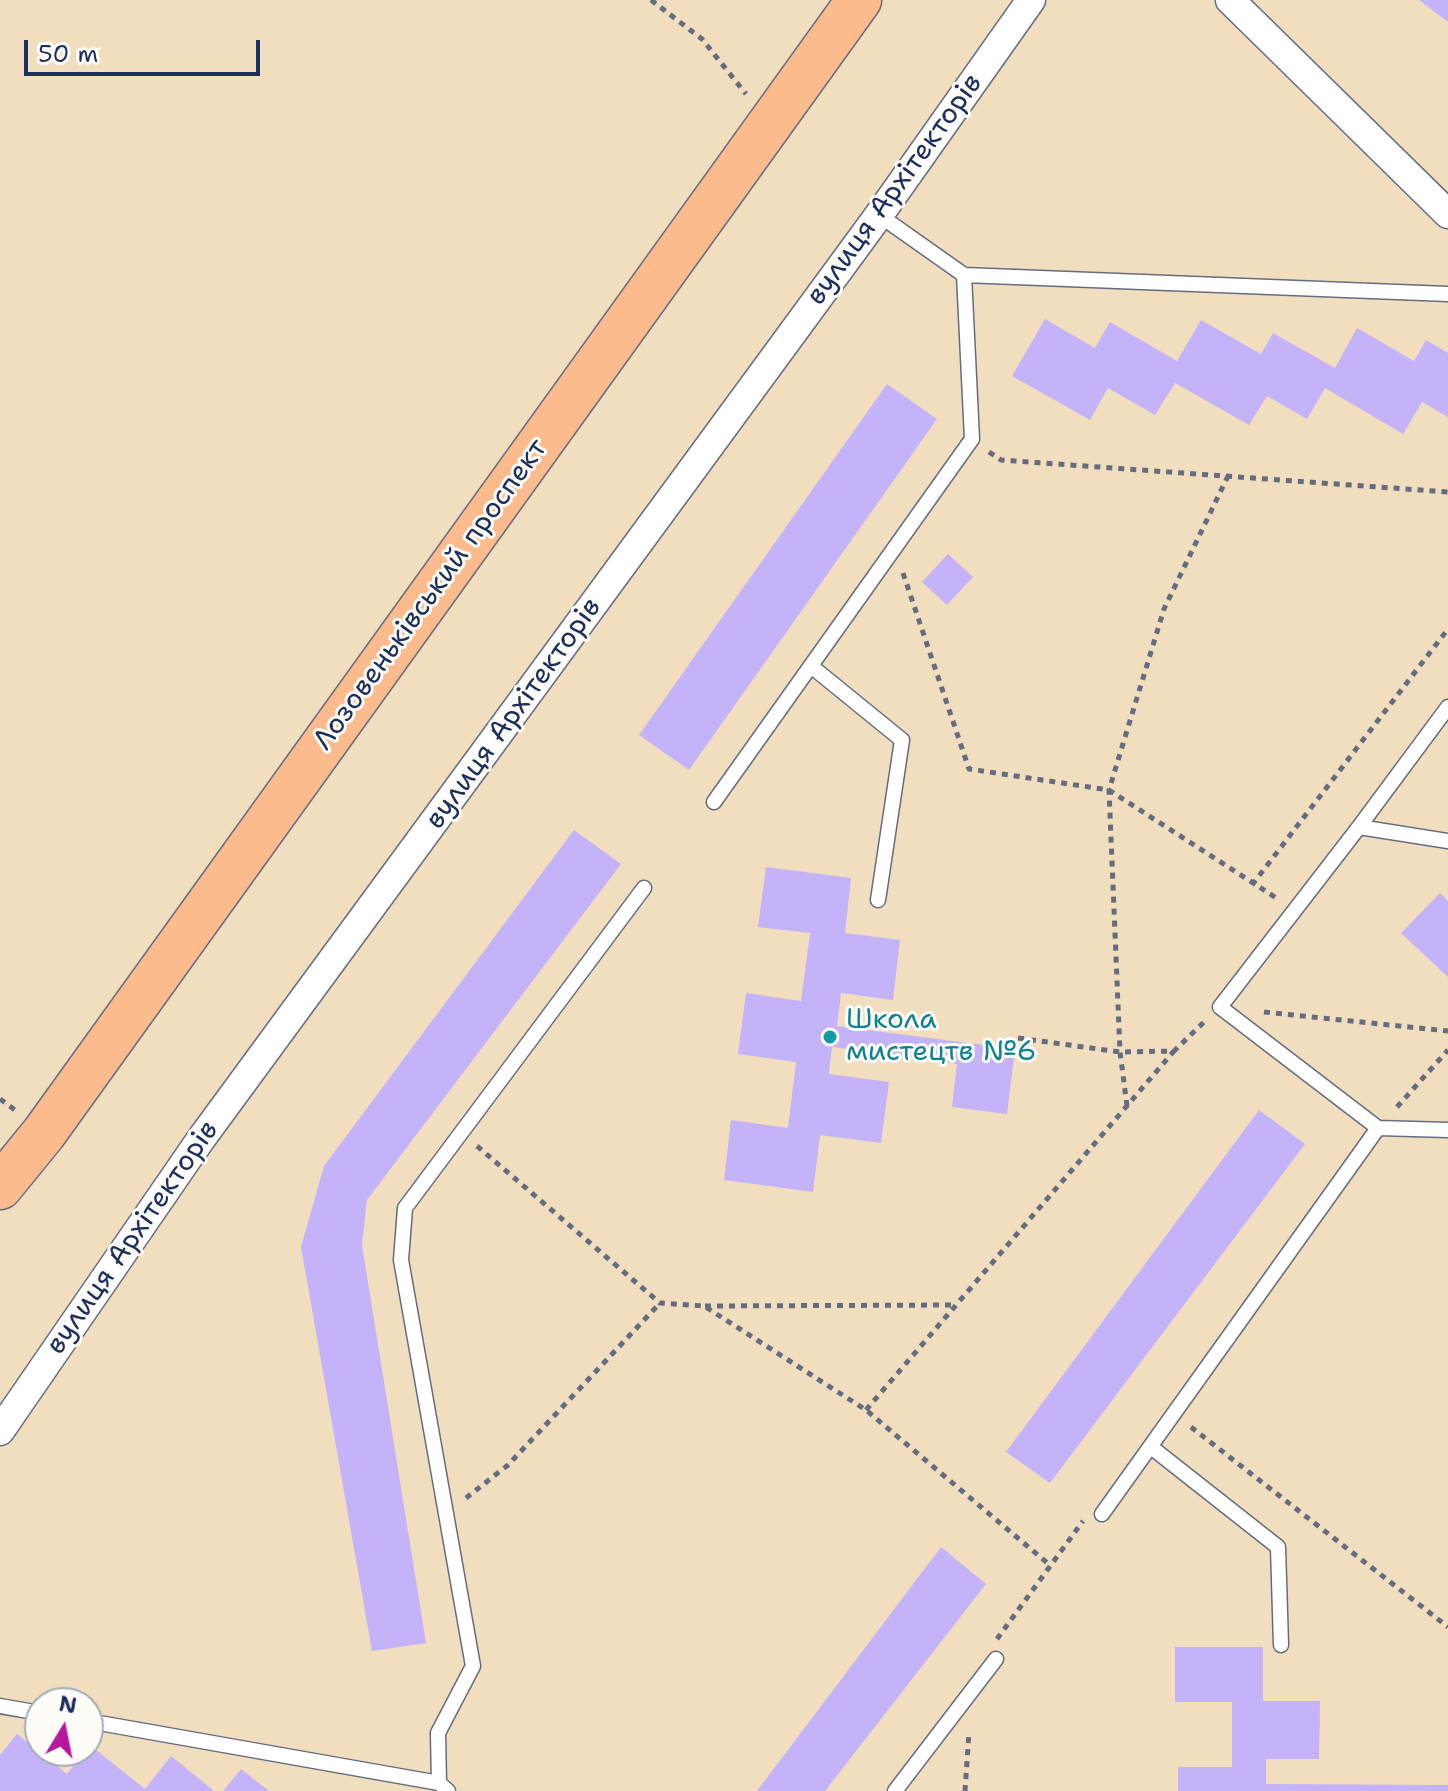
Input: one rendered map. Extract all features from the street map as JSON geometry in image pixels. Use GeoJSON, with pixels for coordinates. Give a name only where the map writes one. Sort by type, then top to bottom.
{"type":"FeatureCollection","features":[{"type":"Feature","properties":{"kind":"highway","name":"Лозовеньківський проспект"},"geometry":{"type":"LineString","coordinates":[[0,1187],[44,1133],[859,0]]}},
{"type":"Feature","properties":{"kind":"street","name":"вулиця Архітекторів"},"geometry":{"type":"LineString","coordinates":[[0,1431],[201,1139],[879,215],[1031,0]]}},
{"type":"Feature","properties":{"kind":"street"},"geometry":{"type":"LineString","coordinates":[[1230,0],[1448,214]]}},
{"type":"Feature","properties":{"kind":"lane"},"geometry":{"type":"LineString","coordinates":[[879,215],[964,275],[1448,294]]}},
{"type":"Feature","properties":{"kind":"lane"},"geometry":{"type":"LineString","coordinates":[[714,802],[972,439],[964,275]]}},
{"type":"Feature","properties":{"kind":"lane"},"geometry":{"type":"LineString","coordinates":[[811,666],[902,740],[878,900]]}},
{"type":"Feature","properties":{"kind":"lane"},"geometry":{"type":"LineString","coordinates":[[1448,707],[1220,1007],[1378,1128],[1448,1130]]}},
{"type":"Feature","properties":{"kind":"lane"},"geometry":{"type":"LineString","coordinates":[[1359,827],[1448,841]]}},
{"type":"Feature","properties":{"kind":"lane"},"geometry":{"type":"LineString","coordinates":[[104,1724],[443,1787],[438,1733],[473,1666],[401,1260],[405,1208],[644,888]]}},
{"type":"Feature","properties":{"kind":"lane"},"geometry":{"type":"LineString","coordinates":[[1102,1514],[1378,1128]]}},
{"type":"Feature","properties":{"kind":"lane"},"geometry":{"type":"LineString","coordinates":[[1151,1447],[1278,1547],[1281,1645]]}},
{"type":"Feature","properties":{"kind":"lane"},"geometry":{"type":"LineString","coordinates":[[895,1791],[996,1659]]}},
{"type":"Feature","properties":{"kind":"lane"},"geometry":{"type":"LineString","coordinates":[[0,1706],[24,1710]]}},
{"type":"Feature","properties":{"kind":"path"},"geometry":{"type":"LineString","coordinates":[[651,0],[702,39],[769,124]]}},
{"type":"Feature","properties":{"kind":"path"},"geometry":{"type":"LineString","coordinates":[[972,439],[1001,460],[1448,492]]}},
{"type":"Feature","properties":{"kind":"path"},"geometry":{"type":"LineString","coordinates":[[1127,1106],[1120,1052],[1109,790],[1164,609],[1228,476]]}},
{"type":"Feature","properties":{"kind":"path"},"geometry":{"type":"LineString","coordinates":[[895,548],[969,769],[1109,790],[1252,885],[1296,909]]}},
{"type":"Feature","properties":{"kind":"path"},"geometry":{"type":"LineString","coordinates":[[1252,885],[1448,629]]}},
{"type":"Feature","properties":{"kind":"path"},"geometry":{"type":"LineString","coordinates":[[866,1410],[1174,1051],[1220,1007],[1448,1031]]}},
{"type":"Feature","properties":{"kind":"path"},"geometry":{"type":"LineString","coordinates":[[1018,1038],[1120,1052],[1174,1051]]}},
{"type":"Feature","properties":{"kind":"path"},"geometry":{"type":"LineString","coordinates":[[1378,1128],[1448,1050]]}},
{"type":"Feature","properties":{"kind":"path"},"geometry":{"type":"LineString","coordinates":[[461,1132],[660,1303],[704,1306],[955,1305]]}},
{"type":"Feature","properties":{"kind":"path"},"geometry":{"type":"LineString","coordinates":[[447,1513],[508,1465],[660,1303]]}},
{"type":"Feature","properties":{"kind":"path"},"geometry":{"type":"LineString","coordinates":[[704,1306],[866,1410],[1051,1566]]}},
{"type":"Feature","properties":{"kind":"path"},"geometry":{"type":"LineString","coordinates":[[1174,1414],[1448,1627]]}},
{"type":"Feature","properties":{"kind":"path"},"geometry":{"type":"LineString","coordinates":[[996,1659],[988,1652],[1094,1506],[1102,1514]]}},
{"type":"Feature","properties":{"kind":"path"},"geometry":{"type":"LineString","coordinates":[[965,1791],[973,1691]]}},
{"type":"Feature","properties":{"kind":"building"},"geometry":{"type":"Polygon","coordinates":[[[1419,0],[1448,0],[1448,22],[1419,0]]]}},
{"type":"Feature","properties":{"kind":"building"},"geometry":{"type":"Polygon","coordinates":[[[1045,319],[1095,348],[1110,322],[1177,361],[1201,320],[1261,354],[1273,333],[1335,368],[1357,328],[1414,361],[1426,340],[1448,353],[1448,417],[1422,402],[1403,434],[1325,388],[1307,419],[1267,396],[1249,425],[1175,383],[1155,415],[1108,388],[1090,420],[1012,376],[1045,319]]]}},
{"type":"Feature","properties":{"kind":"building"},"geometry":{"type":"Polygon","coordinates":[[[887,384],[937,419],[689,770],[639,735],[887,384]]]}},
{"type":"Feature","properties":{"kind":"building"},"geometry":{"type":"Polygon","coordinates":[[[948,554],[973,577],[947,605],[922,582],[948,554]]]}},
{"type":"Feature","properties":{"kind":"building"},"geometry":{"type":"Polygon","coordinates":[[[574,830],[621,864],[367,1200],[362,1245],[426,1643],[372,1651],[301,1247],[324,1166],[574,830]]]}},
{"type":"Feature","properties":{"kind":"building","name":"Школа мистецтв №6"},"geometry":{"type":"Polygon","coordinates":[[[766,867],[851,878],[845,933],[900,940],[893,1000],[841,993],[837,1026],[1015,1049],[1007,1114],[952,1107],[957,1064],[832,1047],[829,1074],[889,1082],[881,1143],[820,1135],[813,1192],[724,1180],[731,1120],[788,1128],[796,1062],[738,1054],[746,993],[801,1001],[810,933],[758,927],[766,867]]]}},
{"type":"Feature","properties":{"kind":"building"},"geometry":{"type":"Polygon","coordinates":[[[1440,893],[1448,901],[1448,977],[1401,933],[1440,893]]]}},
{"type":"Feature","properties":{"kind":"building"},"geometry":{"type":"Polygon","coordinates":[[[1259,1110],[1305,1144],[1050,1483],[1006,1452],[1259,1110]]]}},
{"type":"Feature","properties":{"kind":"building"},"geometry":{"type":"Polygon","coordinates":[[[941,1547],[986,1584],[825,1791],[757,1791],[941,1547]]]}},
{"type":"Feature","properties":{"kind":"building"},"geometry":{"type":"Polygon","coordinates":[[[1175,1647],[1263,1647],[1263,1701],[1320,1701],[1319,1759],[1266,1759],[1266,1784],[1448,1785],[1448,1791],[1178,1791],[1178,1767],[1232,1767],[1232,1702],[1175,1702],[1175,1647]]]}},
{"type":"Feature","properties":{"kind":"building"},"geometry":{"type":"Polygon","coordinates":[[[17,1734],[24,1740],[24,1767],[58,1767],[67,1774],[72,1767],[104,1767],[104,1756],[145,1789],[171,1756],[214,1791],[0,1791],[0,1755],[17,1734]]]}},
{"type":"Feature","properties":{"kind":"building"},"geometry":{"type":"Polygon","coordinates":[[[241,1769],[269,1791],[223,1791],[241,1769]]]}},
{"type":"Feature","properties":{"kind":"place","name":"Школа мистецтв №6"},"geometry":{"type":"Point","coordinates":[830,1037]}}]}
